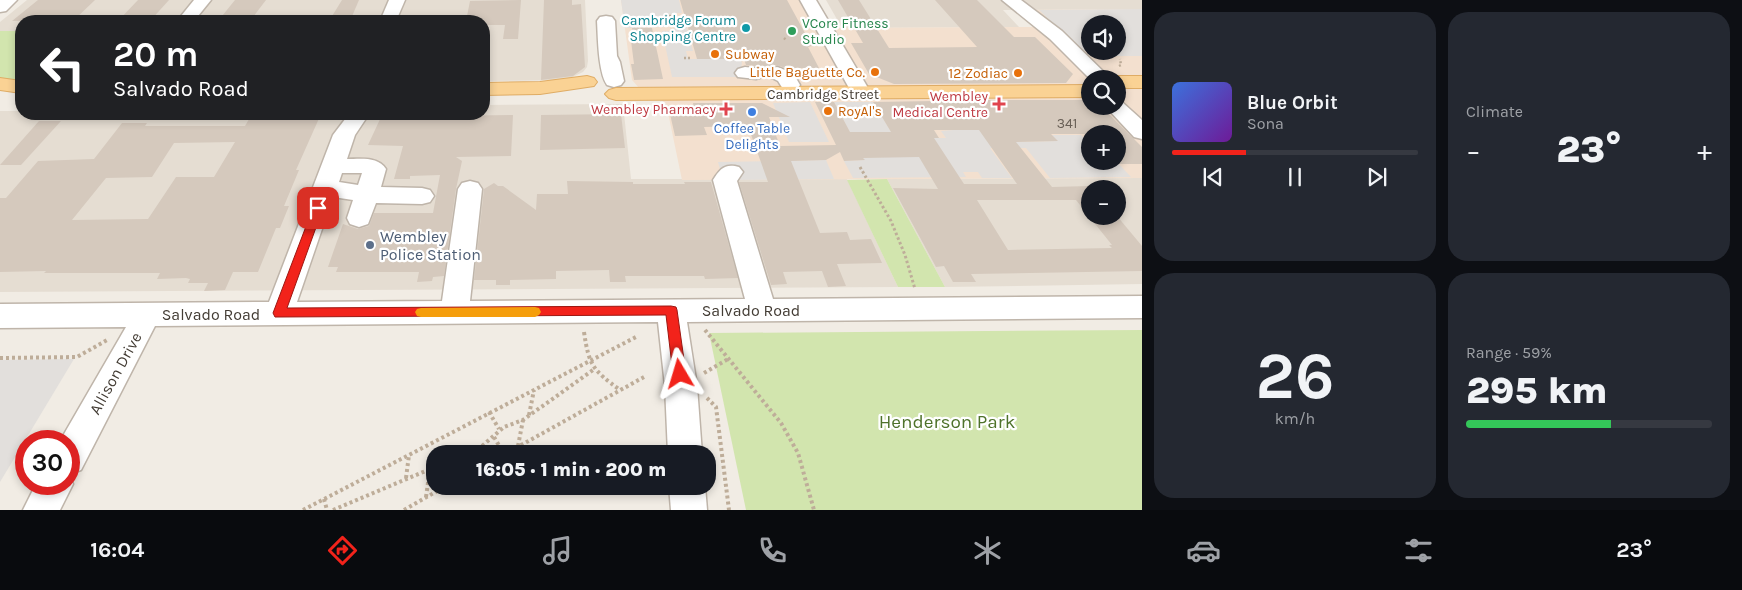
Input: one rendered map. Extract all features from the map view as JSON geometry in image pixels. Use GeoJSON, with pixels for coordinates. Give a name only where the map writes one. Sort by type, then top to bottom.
{"type":"FeatureCollection","features":[{"type":"Feature","properties":{"kind":"main road"},"geometry":{"type":"LineString","coordinates":[[490,98],[527,97],[557,93],[588,84],[599,78],[616,87]]}},
{"type":"Feature","properties":{"kind":"main road","name":"Cambridge Street"},"geometry":{"type":"LineString","coordinates":[[616,87],[783,79],[859,89],[1081,82]]}},
{"type":"Feature","properties":{"kind":"main road"},"geometry":{"type":"LineString","coordinates":[[1126,82],[1142,82]]}},
{"type":"Feature","properties":{"kind":"main road"},"geometry":{"type":"LineString","coordinates":[[0,84],[15,86]]}},
{"type":"Feature","properties":{"kind":"main road"},"geometry":{"type":"LineString","coordinates":[[490,90],[550,88],[588,84]]}},
{"type":"Feature","properties":{"kind":"main road","name":"Cambridge Street"},"geometry":{"type":"LineString","coordinates":[[616,87],[1081,91]]}},
{"type":"Feature","properties":{"kind":"main road"},"geometry":{"type":"LineString","coordinates":[[1126,91],[1142,90]]}},
{"type":"Feature","properties":{"kind":"main road"},"geometry":{"type":"LineString","coordinates":[[0,92],[15,92]]}},
{"type":"Feature","properties":{"kind":"main road"},"geometry":{"type":"LineString","coordinates":[[0,103],[15,103]]}},
{"type":"Feature","properties":{"kind":"street"},"geometry":{"type":"LineString","coordinates":[[0,7],[9,0]]}},
{"type":"Feature","properties":{"kind":"street"},"geometry":{"type":"LineString","coordinates":[[190,15],[203,0]]}},
{"type":"Feature","properties":{"kind":"street"},"geometry":{"type":"LineString","coordinates":[[391,15],[397,0]]}},
{"type":"Feature","properties":{"kind":"street"},"geometry":{"type":"LineString","coordinates":[[808,0],[859,89]]}},
{"type":"Feature","properties":{"kind":"street"},"geometry":{"type":"LineString","coordinates":[[1012,1],[1056,35],[1092,70]]}},
{"type":"Feature","properties":{"kind":"street"},"geometry":{"type":"LineString","coordinates":[[1012,1],[1022,15],[1081,73]]}},
{"type":"Feature","properties":{"kind":"street"},"geometry":{"type":"LineString","coordinates":[[606,21],[608,56],[616,87]]}},
{"type":"Feature","properties":{"kind":"street"},"geometry":{"type":"LineString","coordinates":[[588,84],[602,61],[608,56]]}},
{"type":"Feature","properties":{"kind":"street"},"geometry":{"type":"LineString","coordinates":[[1126,100],[1142,117]]}},
{"type":"Feature","properties":{"kind":"street"},"geometry":{"type":"LineString","coordinates":[[1124,115],[1142,132]]}},
{"type":"Feature","properties":{"kind":"street"},"geometry":{"type":"LineString","coordinates":[[279,313],[329,178],[345,124]]}},
{"type":"Feature","properties":{"kind":"street"},"geometry":{"type":"LineString","coordinates":[[731,172],[725,180],[762,310]]}},
{"type":"Feature","properties":{"kind":"street"},"geometry":{"type":"LineString","coordinates":[[456,312],[456,292],[470,189]]}},
{"type":"Feature","properties":{"kind":"street"},"geometry":{"type":"LineString","coordinates":[[359,218],[366,195]]}},
{"type":"Feature","properties":{"kind":"street","name":"Salvado Road"},"geometry":{"type":"LineString","coordinates":[[0,316],[1142,307]]}},
{"type":"Feature","properties":{"kind":"street"},"geometry":{"type":"LineString","coordinates":[[671,310],[679,361],[684,445]]}},
{"type":"Feature","properties":{"kind":"street","name":"Allison Drive"},"geometry":{"type":"LineString","coordinates":[[80,438],[147,314]]}},
{"type":"Feature","properties":{"kind":"street"},"geometry":{"type":"LineString","coordinates":[[41,510],[49,495]]}},
{"type":"Feature","properties":{"kind":"street"},"geometry":{"type":"LineString","coordinates":[[688,495],[689,510]]}},
{"type":"Feature","properties":{"kind":"lane"},"geometry":{"type":"LineString","coordinates":[[329,178],[346,190],[366,195],[422,196]]}},
{"type":"Feature","properties":{"kind":"path"},"geometry":{"type":"LineString","coordinates":[[669,16],[677,16]]}},
{"type":"Feature","properties":{"kind":"path"},"geometry":{"type":"LineString","coordinates":[[684,58],[690,58]]}},
{"type":"Feature","properties":{"kind":"path"},"geometry":{"type":"LineString","coordinates":[[860,167],[891,221],[905,255],[915,288]]}},
{"type":"Feature","properties":{"kind":"path"},"geometry":{"type":"LineString","coordinates":[[705,330],[782,423],[798,452],[814,510]]}},
{"type":"Feature","properties":{"kind":"path"},"geometry":{"type":"LineString","coordinates":[[584,332],[589,362],[593,370],[620,390]]}},
{"type":"Feature","properties":{"kind":"path"},"geometry":{"type":"LineString","coordinates":[[0,358],[77,357],[118,334]]}},
{"type":"Feature","properties":{"kind":"path"},"geometry":{"type":"LineString","coordinates":[[303,510],[636,337]]}},
{"type":"Feature","properties":{"kind":"path"},"geometry":{"type":"LineString","coordinates":[[696,378],[728,358]]}},
{"type":"Feature","properties":{"kind":"path"},"geometry":{"type":"LineString","coordinates":[[484,445],[494,437],[499,429],[523,420],[593,370]]}},
{"type":"Feature","properties":{"kind":"path"},"geometry":{"type":"LineString","coordinates":[[522,445],[644,377]]}},
{"type":"Feature","properties":{"kind":"path"},"geometry":{"type":"LineString","coordinates":[[529,416],[534,389]]}},
{"type":"Feature","properties":{"kind":"path"},"geometry":{"type":"LineString","coordinates":[[703,394],[716,407],[729,510]]}},
{"type":"Feature","properties":{"kind":"path"},"geometry":{"type":"LineString","coordinates":[[489,412],[499,429]]}},
{"type":"Feature","properties":{"kind":"path"},"geometry":{"type":"LineString","coordinates":[[518,445],[523,420]]}},
{"type":"Feature","properties":{"kind":"path"},"geometry":{"type":"LineString","coordinates":[[494,437],[499,445]]}},
{"type":"Feature","properties":{"kind":"path"},"geometry":{"type":"LineString","coordinates":[[406,479],[410,454]]}},
{"type":"Feature","properties":{"kind":"path"},"geometry":{"type":"LineString","coordinates":[[332,510],[426,471]]}},
{"type":"Feature","properties":{"kind":"path"},"geometry":{"type":"LineString","coordinates":[[404,510],[431,495]]}},
{"type":"Feature","properties":{"kind":"path"},"geometry":{"type":"LineString","coordinates":[[324,499],[327,510]]}},
{"type":"Feature","properties":{"kind":"shaded area"},"geometry":{"type":"Polygon","coordinates":[[[27,0],[585,0],[588,61],[587,67],[583,72],[566,80],[490,81],[490,15],[15,15],[15,31],[0,31],[0,22],[27,0]]]}},
{"type":"Feature","properties":{"kind":"shaded area"},"geometry":{"type":"Polygon","coordinates":[[[621,0],[808,0],[825,28],[1037,27],[1021,10],[1142,9],[1142,178],[682,180],[666,103],[640,89],[632,80],[621,0]]]}},
{"type":"Feature","properties":{"kind":"shaded area"},"geometry":{"type":"Polygon","coordinates":[[[621,0],[679,0],[682,13],[672,13],[674,19],[664,24],[664,27],[625,28],[621,0]]]}},
{"type":"Feature","properties":{"kind":"shaded area"},"geometry":{"type":"Polygon","coordinates":[[[826,0],[1142,0],[1142,9],[1003,10],[1019,27],[842,28],[826,0]]]}},
{"type":"Feature","properties":{"kind":"shaded area"},"geometry":{"type":"Polygon","coordinates":[[[1142,9],[1142,56],[1126,56],[1126,15],[1081,15],[1081,50],[1039,10],[1142,9]]]}},
{"type":"Feature","properties":{"kind":"shaded area"},"geometry":{"type":"Polygon","coordinates":[[[680,25],[686,25],[693,51],[686,51],[688,59],[741,59],[739,77],[672,77],[662,31],[670,31],[680,25]]]}},
{"type":"Feature","properties":{"kind":"shaded area"},"geometry":{"type":"Polygon","coordinates":[[[810,102],[829,142],[789,142],[773,103],[810,102]]]}},
{"type":"Feature","properties":{"kind":"shaded area"},"geometry":{"type":"Polygon","coordinates":[[[834,102],[873,102],[895,138],[946,138],[941,131],[1002,126],[1014,142],[1057,141],[1052,135],[1081,135],[1081,170],[1124,170],[1131,177],[1050,178],[1026,148],[990,148],[1012,178],[982,178],[978,172],[963,172],[966,177],[853,178],[844,161],[864,160],[834,102]]]}},
{"type":"Feature","properties":{"kind":"shaded area"},"geometry":{"type":"Polygon","coordinates":[[[623,104],[631,179],[847,179],[898,287],[0,292],[0,111],[15,111],[15,120],[490,120],[490,105],[623,104]]]}},
{"type":"Feature","properties":{"kind":"shaded area"},"geometry":{"type":"Polygon","coordinates":[[[826,160],[834,179],[723,180],[718,162],[826,160]]]}},
{"type":"Feature","properties":{"kind":"shaded area"},"geometry":{"type":"Polygon","coordinates":[[[1142,178],[1142,284],[945,287],[887,179],[1142,178]]]}},
{"type":"Feature","properties":{"kind":"shaded area"},"geometry":{"type":"Polygon","coordinates":[[[74,359],[31,430],[15,430],[15,457],[0,482],[0,360],[74,359]]]}},
{"type":"Feature","properties":{"kind":"green space"},"geometry":{"type":"Polygon","coordinates":[[[0,31],[15,31],[15,80],[0,78],[0,31]]]}},
{"type":"Feature","properties":{"kind":"green space"},"geometry":{"type":"Polygon","coordinates":[[[887,179],[945,287],[898,287],[847,180],[887,179]]]}},
{"type":"Feature","properties":{"kind":"green space","name":"Henderson Park"},"geometry":{"type":"Polygon","coordinates":[[[1142,330],[1142,510],[746,510],[709,333],[1142,330]]]}},
{"type":"Feature","properties":{"kind":"building"},"geometry":{"type":"Polygon","coordinates":[[[38,0],[95,0],[79,15],[19,15],[38,0]]]}},
{"type":"Feature","properties":{"kind":"building"},"geometry":{"type":"Polygon","coordinates":[[[138,0],[169,0],[155,15],[124,15],[138,0]]]}},
{"type":"Feature","properties":{"kind":"building"},"geometry":{"type":"Polygon","coordinates":[[[235,0],[266,0],[255,15],[223,15],[235,0]]]}},
{"type":"Feature","properties":{"kind":"building"},"geometry":{"type":"Polygon","coordinates":[[[342,0],[359,0],[353,15],[333,15],[342,0]]]}},
{"type":"Feature","properties":{"kind":"building"},"geometry":{"type":"Polygon","coordinates":[[[521,0],[518,39],[503,39],[505,25],[490,25],[490,15],[467,15],[470,1],[521,0]]]}},
{"type":"Feature","properties":{"kind":"building"},"geometry":{"type":"Polygon","coordinates":[[[544,0],[572,0],[572,5],[581,4],[585,67],[573,76],[541,80],[544,0]]]}},
{"type":"Feature","properties":{"kind":"building","name":"Cambridge Forum Shopping Centre"},"geometry":{"type":"Polygon","coordinates":[[[680,0],[787,0],[812,46],[808,47],[819,68],[786,68],[776,65],[769,67],[766,71],[763,67],[746,65],[744,59],[697,59],[680,0]]]}},
{"type":"Feature","properties":{"kind":"building"},"geometry":{"type":"Polygon","coordinates":[[[838,0],[859,0],[889,48],[977,47],[935,0],[977,0],[1014,37],[1035,37],[1073,74],[1066,83],[894,84],[869,74],[851,43],[863,43],[838,0]]]}},
{"type":"Feature","properties":{"kind":"building"},"geometry":{"type":"Polygon","coordinates":[[[632,28],[652,28],[663,79],[634,80],[631,64],[634,64],[630,33],[633,33],[632,28]]]}},
{"type":"Feature","properties":{"kind":"building"},"geometry":{"type":"Polygon","coordinates":[[[1081,100],[1081,115],[1110,115],[1120,125],[1081,125],[1081,134],[1051,134],[1058,141],[1016,142],[1052,187],[1081,186],[1081,206],[1076,200],[977,200],[1008,250],[1112,248],[1109,245],[1112,245],[1096,225],[1124,225],[1142,246],[1142,271],[971,274],[976,282],[953,282],[944,266],[936,267],[893,188],[938,189],[919,157],[863,158],[865,160],[844,161],[840,152],[826,160],[791,161],[820,233],[847,232],[850,240],[871,239],[882,263],[837,264],[846,286],[828,287],[822,271],[783,272],[787,284],[771,285],[739,182],[768,182],[748,126],[704,127],[707,135],[675,136],[670,114],[694,109],[693,103],[762,103],[790,117],[769,117],[780,146],[836,145],[815,102],[834,102],[850,132],[891,132],[873,102],[1081,100]],[[934,130],[939,138],[934,138],[964,184],[1017,184],[979,130],[934,130]]]}},
{"type":"Feature","properties":{"kind":"building"},"geometry":{"type":"Polygon","coordinates":[[[621,114],[625,148],[540,150],[541,115],[621,114]]]}},
{"type":"Feature","properties":{"kind":"building"},"geometry":{"type":"Polygon","coordinates":[[[490,115],[513,115],[511,156],[456,157],[462,161],[456,189],[444,276],[433,277],[432,281],[417,282],[419,272],[336,272],[338,267],[328,267],[343,224],[358,229],[369,226],[374,213],[433,213],[440,175],[410,176],[410,179],[394,179],[403,146],[368,145],[380,120],[490,120],[490,115]]]}},
{"type":"Feature","properties":{"kind":"building"},"geometry":{"type":"Polygon","coordinates":[[[248,120],[318,120],[296,170],[299,170],[284,206],[289,206],[280,228],[276,228],[258,272],[233,272],[225,290],[204,291],[208,283],[188,283],[190,279],[186,278],[157,279],[160,273],[0,272],[0,198],[6,198],[38,161],[94,159],[122,123],[147,123],[145,126],[245,126],[248,120]],[[235,142],[174,143],[152,177],[106,178],[72,220],[148,219],[176,177],[214,177],[235,142]]]}},
{"type":"Feature","properties":{"kind":"building"},"geometry":{"type":"Polygon","coordinates":[[[39,121],[61,121],[21,165],[0,165],[39,121]]]}},
{"type":"Feature","properties":{"kind":"building"},"geometry":{"type":"Polygon","coordinates":[[[1126,131],[1142,147],[1142,164],[1126,164],[1126,131]]]}},
{"type":"Feature","properties":{"kind":"building"},"geometry":{"type":"Polygon","coordinates":[[[567,181],[633,182],[633,184],[711,182],[738,278],[705,279],[704,276],[625,276],[626,282],[610,282],[609,270],[556,271],[556,279],[510,280],[510,285],[496,285],[496,280],[474,280],[484,189],[494,183],[498,186],[503,186],[536,210],[537,194],[568,194],[567,181]]]}},
{"type":"Feature","properties":{"kind":"slow traffic"},"geometry":{"type":"LineString","coordinates":[[421,312],[535,312]]}},
{"type":"Feature","properties":{"kind":"place","name":"Cambridge Forum Shopping Centre"},"geometry":{"type":"Point","coordinates":[746,28]}},
{"type":"Feature","properties":{"kind":"place","name":"VCore Fitness Studio"},"geometry":{"type":"Point","coordinates":[792,31]}},
{"type":"Feature","properties":{"kind":"place","name":"Subway"},"geometry":{"type":"Point","coordinates":[715,54]}},
{"type":"Feature","properties":{"kind":"place","name":"Little Baguette Co."},"geometry":{"type":"Point","coordinates":[875,72]}},
{"type":"Feature","properties":{"kind":"place","name":"12 Zodiac"},"geometry":{"type":"Point","coordinates":[1018,73]}},
{"type":"Feature","properties":{"kind":"place","name":"Wembley Medical Centre"},"geometry":{"type":"Point","coordinates":[999,104]}},
{"type":"Feature","properties":{"kind":"place","name":"Wembley Pharmacy"},"geometry":{"type":"Point","coordinates":[726,109]}},
{"type":"Feature","properties":{"kind":"place","name":"RoyAl's"},"geometry":{"type":"Point","coordinates":[828,111]}},
{"type":"Feature","properties":{"kind":"place","name":"Coffee Table Delights"},"geometry":{"type":"Point","coordinates":[752,112]}},
{"type":"Feature","properties":{"kind":"place","name":"Wembley Police Station"},"geometry":{"type":"Point","coordinates":[370,245]}},
{"type":"Feature","properties":{"kind":"route"},"geometry":{"type":"LineString","coordinates":[[318,208],[279,313],[671,310],[680,374]]}}]}
